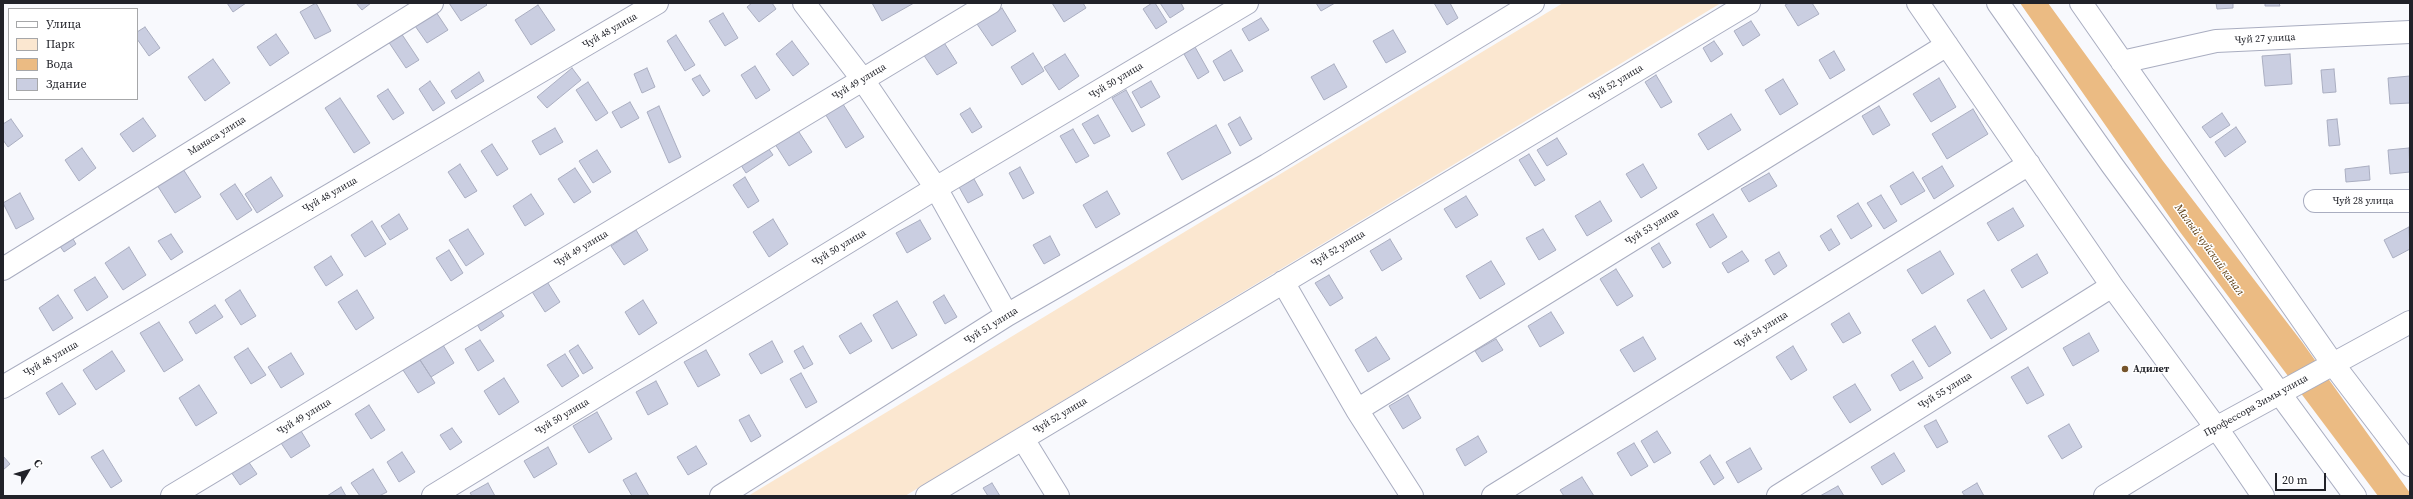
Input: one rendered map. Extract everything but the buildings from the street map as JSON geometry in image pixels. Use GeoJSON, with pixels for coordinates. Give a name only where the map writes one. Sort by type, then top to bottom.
{"type":"FeatureCollection","features":[{"type":"Feature","properties":{"kind":"street","name":"Манаса улица"},"geometry":{"type":"LineString","coordinates":[[3,268],[432,3]]}},
{"type":"Feature","properties":{"kind":"street","name":"Чуй 48 улица"},"geometry":{"type":"LineString","coordinates":[[3,387],[657,3]]}},
{"type":"Feature","properties":{"kind":"street"},"geometry":{"type":"LineString","coordinates":[[804,3],[863,80],[936,188],[1008,315]]}},
{"type":"Feature","properties":{"kind":"street","name":"Чуй 49 улица"},"geometry":{"type":"LineString","coordinates":[[172,496],[990,3]]}},
{"type":"Feature","properties":{"kind":"street","name":"Чуй 50 улица"},"geometry":{"type":"LineString","coordinates":[[432,496],[936,188],[1247,3]]}},
{"type":"Feature","properties":{"kind":"street","name":"Чуй 51 улица"},"geometry":{"type":"LineString","coordinates":[[721,496],[1008,315],[1267,165],[1533,3]]}},
{"type":"Feature","properties":{"kind":"street","name":"Чуй 52 улица"},"geometry":{"type":"LineString","coordinates":[[926,496],[1749,3]]}},
{"type":"Feature","properties":{"kind":"street"},"geometry":{"type":"LineString","coordinates":[[1918,3],[2112,286],[2216,428],[2263,496]]}},
{"type":"Feature","properties":{"kind":"street"},"geometry":{"type":"LineString","coordinates":[[1998,3],[2112,165],[2355,496]]}},
{"type":"Feature","properties":{"kind":"street"},"geometry":{"type":"LineString","coordinates":[[2081,3],[2333,364],[2410,465]]}},
{"type":"Feature","properties":{"kind":"street","name":"Чуй 27 улица"},"geometry":{"type":"LineString","coordinates":[[2122,62],[2216,41],[2410,32]]}},
{"type":"Feature","properties":{"kind":"street","name":"Чуй 53 улица"},"geometry":{"type":"LineString","coordinates":[[1357,410],[1947,45]]}},
{"type":"Feature","properties":{"kind":"street","name":"Чуй 54 улица"},"geometry":{"type":"LineString","coordinates":[[1493,496],[2029,164]]}},
{"type":"Feature","properties":{"kind":"street","name":"Чуй 28 улица"},"geometry":{"type":"LineString","coordinates":[[2315,201],[2410,201]]}},
{"type":"Feature","properties":{"kind":"street"},"geometry":{"type":"LineString","coordinates":[[1283,282],[1357,410],[1412,496]]}},
{"type":"Feature","properties":{"kind":"street","name":"Чуй 55 улица"},"geometry":{"type":"LineString","coordinates":[[1778,496],[2112,286]]}},
{"type":"Feature","properties":{"kind":"street","name":"Профессора Зимы улица"},"geometry":{"type":"LineString","coordinates":[[2105,496],[2216,428],[2410,322]]}},
{"type":"Feature","properties":{"kind":"street"},"geometry":{"type":"LineString","coordinates":[[1023,439],[1058,496]]}},
{"type":"Feature","properties":{"kind":"green space"},"geometry":{"type":"Polygon","coordinates":[[[1563,3],[1721,3],[905,496],[748,496],[1563,3]]]}},
{"type":"Feature","properties":{"kind":"water","name":"Малый чуйский канал"},"geometry":{"type":"Polygon","coordinates":[[[2020,3],[2048,3],[2163,161],[2302,342],[2410,493],[2410,496],[2378,496],[2180,232],[2020,3]]]}},
{"type":"Feature","properties":{"kind":"place","name":"Адилет"},"geometry":{"type":"Point","coordinates":[2125,369]}}]}
